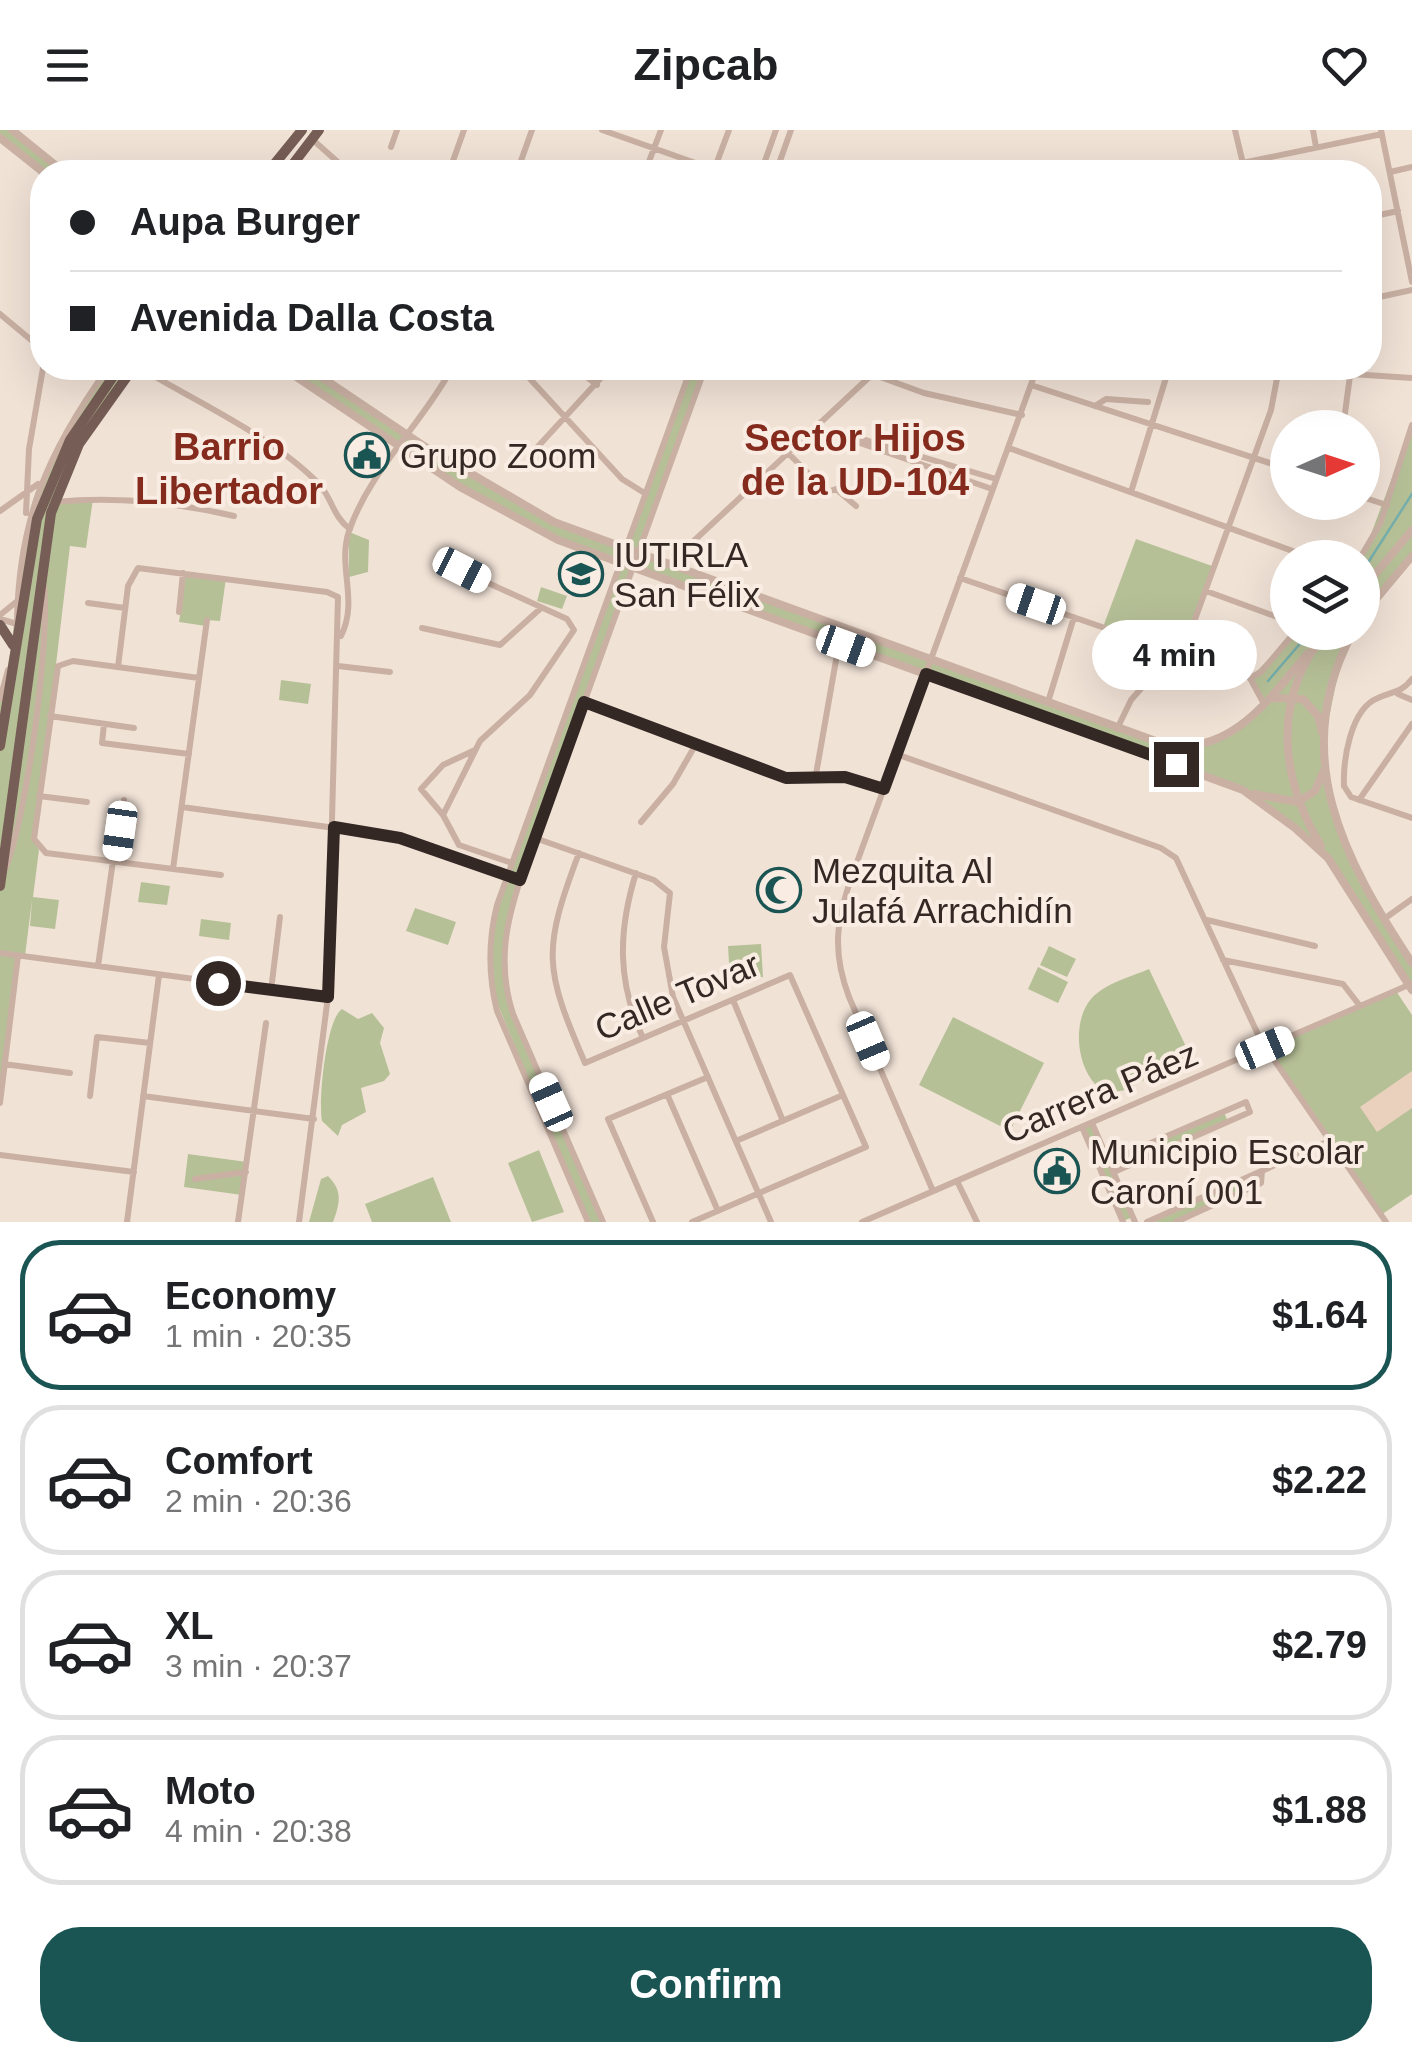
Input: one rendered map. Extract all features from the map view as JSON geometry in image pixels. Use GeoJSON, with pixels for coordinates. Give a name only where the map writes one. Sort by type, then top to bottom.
{"type":"FeatureCollection","features":[{"type":"Feature","properties":{"kind":"main road"},"geometry":{"type":"LineString","coordinates":[[278,160],[302,130]]}},
{"type":"Feature","properties":{"kind":"main road"},"geometry":{"type":"LineString","coordinates":[[296,160],[316,135]]}},
{"type":"Feature","properties":{"kind":"main road"},"geometry":{"type":"LineString","coordinates":[[0,746],[17,624],[44,494],[70,440],[111,380]]}},
{"type":"Feature","properties":{"kind":"main road"},"geometry":{"type":"LineString","coordinates":[[0,882],[54,502],[79,444],[127,380]]}},
{"type":"Feature","properties":{"kind":"main road"},"geometry":{"type":"LineString","coordinates":[[17,624],[31,619],[39,592]]}},
{"type":"Feature","properties":{"kind":"main road"},"geometry":{"type":"LineString","coordinates":[[0,619],[13,654]]}},
{"type":"Feature","properties":{"kind":"main road"},"geometry":{"type":"LineString","coordinates":[[17,624],[29,639],[30,663]]}},
{"type":"Feature","properties":{"kind":"street"},"geometry":{"type":"LineString","coordinates":[[12,130],[49,160]]}},
{"type":"Feature","properties":{"kind":"street"},"geometry":{"type":"LineString","coordinates":[[390,147],[397,130]]}},
{"type":"Feature","properties":{"kind":"street"},"geometry":{"type":"LineString","coordinates":[[453,160],[464,130]]}},
{"type":"Feature","properties":{"kind":"street"},"geometry":{"type":"LineString","coordinates":[[523,160],[532,130]]}},
{"type":"Feature","properties":{"kind":"street"},"geometry":{"type":"LineString","coordinates":[[602,130],[687,160]]}},
{"type":"Feature","properties":{"kind":"street"},"geometry":{"type":"LineString","coordinates":[[650,160],[661,130]]}},
{"type":"Feature","properties":{"kind":"street"},"geometry":{"type":"LineString","coordinates":[[721,160],[729,130]]}},
{"type":"Feature","properties":{"kind":"street"},"geometry":{"type":"LineString","coordinates":[[765,160],[776,130]]}},
{"type":"Feature","properties":{"kind":"street"},"geometry":{"type":"LineString","coordinates":[[780,160],[791,130]]}},
{"type":"Feature","properties":{"kind":"street"},"geometry":{"type":"LineString","coordinates":[[1235,130],[1242,160]]}},
{"type":"Feature","properties":{"kind":"street"},"geometry":{"type":"LineString","coordinates":[[1313,130],[1316,148]]}},
{"type":"Feature","properties":{"kind":"street"},"geometry":{"type":"LineString","coordinates":[[1253,160],[1381,132],[1412,286],[1382,295]]}},
{"type":"Feature","properties":{"kind":"street"},"geometry":{"type":"LineString","coordinates":[[316,135],[338,160]]}},
{"type":"Feature","properties":{"kind":"street"},"geometry":{"type":"LineString","coordinates":[[0,138],[30,162]]}},
{"type":"Feature","properties":{"kind":"street"},"geometry":{"type":"LineString","coordinates":[[1390,172],[1412,167]]}},
{"type":"Feature","properties":{"kind":"street"},"geometry":{"type":"LineString","coordinates":[[1382,214],[1398,211]]}},
{"type":"Feature","properties":{"kind":"street"},"geometry":{"type":"LineString","coordinates":[[0,314],[30,339]]}},
{"type":"Feature","properties":{"kind":"street"},"geometry":{"type":"LineString","coordinates":[[1382,375],[1412,378]]}},
{"type":"Feature","properties":{"kind":"street"},"geometry":{"type":"LineString","coordinates":[[17,602],[0,619],[17,624],[29,446],[41,380]]}},
{"type":"Feature","properties":{"kind":"street"},"geometry":{"type":"LineString","coordinates":[[26,525],[50,461],[101,380]]}},
{"type":"Feature","properties":{"kind":"street"},"geometry":{"type":"LineString","coordinates":[[157,380],[262,441],[319,484],[336,516],[350,529]]}},
{"type":"Feature","properties":{"kind":"street"},"geometry":{"type":"LineString","coordinates":[[301,380],[517,520],[620,564],[1282,803],[1298,802],[1315,790],[1324,763]]}},
{"type":"Feature","properties":{"kind":"street"},"geometry":{"type":"LineString","coordinates":[[326,380],[528,510],[638,555],[1171,746],[1200,744],[1236,730],[1311,650]]}},
{"type":"Feature","properties":{"kind":"street"},"geometry":{"type":"LineString","coordinates":[[338,642],[351,613],[344,559],[350,529],[444,380]]}},
{"type":"Feature","properties":{"kind":"street"},"geometry":{"type":"LineString","coordinates":[[531,380],[622,479],[646,494]]}},
{"type":"Feature","properties":{"kind":"street"},"geometry":{"type":"LineString","coordinates":[[590,380],[596,385]]}},
{"type":"Feature","properties":{"kind":"street"},"geometry":{"type":"LineString","coordinates":[[532,453],[600,380]]}},
{"type":"Feature","properties":{"kind":"street"},"geometry":{"type":"LineString","coordinates":[[588,1222],[506,1036],[493,993],[490,935],[512,863],[687,380]]}},
{"type":"Feature","properties":{"kind":"street"},"geometry":{"type":"LineString","coordinates":[[603,1222],[508,1000],[504,940],[520,880],[702,380]]}},
{"type":"Feature","properties":{"kind":"street"},"geometry":{"type":"LineString","coordinates":[[667,565],[865,380]]}},
{"type":"Feature","properties":{"kind":"street"},"geometry":{"type":"LineString","coordinates":[[899,380],[939,397],[1022,414]]}},
{"type":"Feature","properties":{"kind":"street"},"geometry":{"type":"LineString","coordinates":[[933,1191],[849,997],[836,953],[841,908],[1035,380]]}},
{"type":"Feature","properties":{"kind":"street"},"geometry":{"type":"LineString","coordinates":[[1131,492],[1166,380]]}},
{"type":"Feature","properties":{"kind":"street"},"geometry":{"type":"LineString","coordinates":[[1182,656],[1254,458],[1276,380]]}},
{"type":"Feature","properties":{"kind":"street"},"geometry":{"type":"LineString","coordinates":[[1345,410],[1350,380]]}},
{"type":"Feature","properties":{"kind":"street"},"geometry":{"type":"LineString","coordinates":[[1034,386],[1270,463]]}},
{"type":"Feature","properties":{"kind":"street"},"geometry":{"type":"LineString","coordinates":[[1095,406],[1106,399],[1148,402]]}},
{"type":"Feature","properties":{"kind":"street"},"geometry":{"type":"LineString","coordinates":[[1369,540],[1387,506],[1412,425]]}},
{"type":"Feature","properties":{"kind":"street"},"geometry":{"type":"LineString","coordinates":[[992,489],[897,458],[858,440],[862,436],[996,479]]}},
{"type":"Feature","properties":{"kind":"street"},"geometry":{"type":"LineString","coordinates":[[29,446],[34,460],[50,461]]}},
{"type":"Feature","properties":{"kind":"street"},"geometry":{"type":"LineString","coordinates":[[1009,448],[1270,542]]}},
{"type":"Feature","properties":{"kind":"street"},"geometry":{"type":"LineString","coordinates":[[788,453],[827,492],[836,489],[856,506]]}},
{"type":"Feature","properties":{"kind":"street"},"geometry":{"type":"LineString","coordinates":[[12,505],[27,467]]}},
{"type":"Feature","properties":{"kind":"street"},"geometry":{"type":"LineString","coordinates":[[0,511],[42,479]]}},
{"type":"Feature","properties":{"kind":"street"},"geometry":{"type":"LineString","coordinates":[[54,502],[95,498],[177,502],[234,516]]}},
{"type":"Feature","properties":{"kind":"street"},"geometry":{"type":"LineString","coordinates":[[1380,503],[1387,506]]}},
{"type":"Feature","properties":{"kind":"street"},"geometry":{"type":"LineString","coordinates":[[1380,568],[1412,530]]}},
{"type":"Feature","properties":{"kind":"street"},"geometry":{"type":"LineString","coordinates":[[1380,594],[1412,556]]}},
{"type":"Feature","properties":{"kind":"street"},"geometry":{"type":"LineString","coordinates":[[0,882],[15,844],[30,742],[46,613],[43,567]]}},
{"type":"Feature","properties":{"kind":"street"},"geometry":{"type":"LineString","coordinates":[[118,667],[125,608],[135,570],[184,573],[336,595],[338,666],[328,997],[299,1222]]}},
{"type":"Feature","properties":{"kind":"street"},"geometry":{"type":"LineString","coordinates":[[443,815],[475,750],[530,695],[572,636],[572,624],[462,570]]}},
{"type":"Feature","properties":{"kind":"street"},"geometry":{"type":"LineString","coordinates":[[179,612],[184,573]]}},
{"type":"Feature","properties":{"kind":"street"},"geometry":{"type":"LineString","coordinates":[[960,578],[1250,678],[1266,702]]}},
{"type":"Feature","properties":{"kind":"street"},"geometry":{"type":"LineString","coordinates":[[1206,591],[1270,615]]}},
{"type":"Feature","properties":{"kind":"street"},"geometry":{"type":"LineString","coordinates":[[88,603],[125,608]]}},
{"type":"Feature","properties":{"kind":"street"},"geometry":{"type":"LineString","coordinates":[[422,628],[500,645],[540,610]]}},
{"type":"Feature","properties":{"kind":"street"},"geometry":{"type":"LineString","coordinates":[[1048,704],[1074,617]]}},
{"type":"Feature","properties":{"kind":"street"},"geometry":{"type":"LineString","coordinates":[[173,869],[207,620]]}},
{"type":"Feature","properties":{"kind":"street"},"geometry":{"type":"LineString","coordinates":[[814,780],[839,643]]}},
{"type":"Feature","properties":{"kind":"street"},"geometry":{"type":"LineString","coordinates":[[1250,678],[1279,650]]}},
{"type":"Feature","properties":{"kind":"street"},"geometry":{"type":"LineString","coordinates":[[1346,650],[1332,686],[1324,742],[1328,789],[1348,855],[1412,964]]}},
{"type":"Feature","properties":{"kind":"street"},"geometry":{"type":"LineString","coordinates":[[1118,728],[1131,700],[1173,652]]}},
{"type":"Feature","properties":{"kind":"street"},"geometry":{"type":"LineString","coordinates":[[0,698],[13,654]]}},
{"type":"Feature","properties":{"kind":"street"},"geometry":{"type":"LineString","coordinates":[[1308,654],[1292,696],[1286,757],[1298,802],[1330,860],[1411,986]]}},
{"type":"Feature","properties":{"kind":"street"},"geometry":{"type":"LineString","coordinates":[[198,678],[64,662],[56,670],[36,847],[46,853],[221,875]]}},
{"type":"Feature","properties":{"kind":"street"},"geometry":{"type":"LineString","coordinates":[[338,666],[390,672]]}},
{"type":"Feature","properties":{"kind":"street"},"geometry":{"type":"LineString","coordinates":[[1412,679],[1398,694],[1372,702],[1356,724],[1344,786],[1346,793],[1359,800],[1412,818]]}},
{"type":"Feature","properties":{"kind":"street"},"geometry":{"type":"LineString","coordinates":[[1398,694],[1412,700]]}},
{"type":"Feature","properties":{"kind":"street"},"geometry":{"type":"LineString","coordinates":[[1266,702],[1292,696],[1313,709],[1324,742]]}},
{"type":"Feature","properties":{"kind":"street"},"geometry":{"type":"LineString","coordinates":[[584,702],[775,775],[814,780],[845,777],[884,789]]}},
{"type":"Feature","properties":{"kind":"street"},"geometry":{"type":"LineString","coordinates":[[50,716],[134,728]]}},
{"type":"Feature","properties":{"kind":"street"},"geometry":{"type":"LineString","coordinates":[[104,724],[102,743],[188,754]]}},
{"type":"Feature","properties":{"kind":"street"},"geometry":{"type":"LineString","coordinates":[[1359,800],[1412,724]]}},
{"type":"Feature","properties":{"kind":"street"},"geometry":{"type":"LineString","coordinates":[[642,822],[673,784],[696,744]]}},
{"type":"Feature","properties":{"kind":"street"},"geometry":{"type":"LineString","coordinates":[[475,750],[443,765],[421,786],[443,815],[459,846],[512,863]]}},
{"type":"Feature","properties":{"kind":"street"},"geometry":{"type":"LineString","coordinates":[[896,754],[1170,853],[1187,876],[1265,1048],[1386,1222]]}},
{"type":"Feature","properties":{"kind":"street"},"geometry":{"type":"LineString","coordinates":[[1328,789],[1344,786]]}},
{"type":"Feature","properties":{"kind":"street"},"geometry":{"type":"LineString","coordinates":[[1243,790],[1296,828],[1330,860]]}},
{"type":"Feature","properties":{"kind":"street"},"geometry":{"type":"LineString","coordinates":[[39,796],[87,802]]}},
{"type":"Feature","properties":{"kind":"street"},"geometry":{"type":"LineString","coordinates":[[98,966],[124,800]]}},
{"type":"Feature","properties":{"kind":"street"},"geometry":{"type":"LineString","coordinates":[[182,807],[400,838],[520,880]]}},
{"type":"Feature","properties":{"kind":"street"},"geometry":{"type":"LineString","coordinates":[[535,838],[660,882],[672,898],[665,959],[683,1020],[770,1222]]}},
{"type":"Feature","properties":{"kind":"street","name":"Calle Tovar"},"geometry":{"type":"LineString","coordinates":[[579,854],[554,926],[550,952],[554,988],[585,1063],[790,975],[843,1096]]}},
{"type":"Feature","properties":{"kind":"street"},"geometry":{"type":"LineString","coordinates":[[636,873],[626,910],[621,956],[627,996],[643,1038]]}},
{"type":"Feature","properties":{"kind":"street"},"geometry":{"type":"LineString","coordinates":[[1384,919],[1412,899]]}},
{"type":"Feature","properties":{"kind":"street"},"geometry":{"type":"LineString","coordinates":[[270,990],[280,917]]}},
{"type":"Feature","properties":{"kind":"street"},"geometry":{"type":"LineString","coordinates":[[1206,920],[1315,946]]}},
{"type":"Feature","properties":{"kind":"street"},"geometry":{"type":"LineString","coordinates":[[0,953],[328,997]]}},
{"type":"Feature","properties":{"kind":"street"},"geometry":{"type":"LineString","coordinates":[[0,1103],[18,956]]}},
{"type":"Feature","properties":{"kind":"street"},"geometry":{"type":"LineString","coordinates":[[1223,960],[1343,984],[1360,1006]]}},
{"type":"Feature","properties":{"kind":"street"},"geometry":{"type":"LineString","coordinates":[[127,1222],[160,975]]}},
{"type":"Feature","properties":{"kind":"street","name":"Carrera Páez"},"geometry":{"type":"LineString","coordinates":[[862,1222],[1411,986]]}},
{"type":"Feature","properties":{"kind":"street"},"geometry":{"type":"LineString","coordinates":[[732,1000],[783,1121]]}},
{"type":"Feature","properties":{"kind":"street"},"geometry":{"type":"LineString","coordinates":[[238,1222],[266,1023]]}},
{"type":"Feature","properties":{"kind":"street"},"geometry":{"type":"LineString","coordinates":[[90,1096],[98,1036],[150,1043]]}},
{"type":"Feature","properties":{"kind":"street"},"geometry":{"type":"LineString","coordinates":[[4,1064],[70,1073]]}},
{"type":"Feature","properties":{"kind":"street"},"geometry":{"type":"LineString","coordinates":[[654,1222],[608,1119],[708,1077]]}},
{"type":"Feature","properties":{"kind":"street"},"geometry":{"type":"LineString","coordinates":[[668,1094],[718,1211]]}},
{"type":"Feature","properties":{"kind":"street"},"geometry":{"type":"LineString","coordinates":[[144,1096],[314,1119]]}},
{"type":"Feature","properties":{"kind":"street"},"geometry":{"type":"LineString","coordinates":[[692,1222],[866,1147],[843,1096],[736,1142]]}},
{"type":"Feature","properties":{"kind":"street"},"geometry":{"type":"LineString","coordinates":[[1109,1161],[1246,1102],[1250,1112],[1114,1172]]}},
{"type":"Feature","properties":{"kind":"street"},"geometry":{"type":"LineString","coordinates":[[1082,1128],[1122,1222],[1134,1219],[1092,1123]]}},
{"type":"Feature","properties":{"kind":"street"},"geometry":{"type":"LineString","coordinates":[[1147,1222],[1328,1141]]}},
{"type":"Feature","properties":{"kind":"street"},"geometry":{"type":"LineString","coordinates":[[0,1155],[134,1172]]}},
{"type":"Feature","properties":{"kind":"street"},"geometry":{"type":"LineString","coordinates":[[1176,1222],[1261,1182],[1262,1171]]}},
{"type":"Feature","properties":{"kind":"street"},"geometry":{"type":"LineString","coordinates":[[195,1179],[246,1172]]}},
{"type":"Feature","properties":{"kind":"street"},"geometry":{"type":"LineString","coordinates":[[957,1181],[977,1222]]}},
{"type":"Feature","properties":{"kind":"green space"},"geometry":{"type":"Polygon","coordinates":[[[0,130],[12,130],[49,160],[30,162],[0,138],[0,130]]]}},
{"type":"Feature","properties":{"kind":"green space"},"geometry":{"type":"Polygon","coordinates":[[[100,380],[124,380],[92,424],[55,502],[93,499],[86,548],[70,546],[35,843],[39,850],[33,897],[59,900],[55,929],[30,926],[32,900],[25,956],[18,955],[0,1100],[0,699],[32,503],[60,443],[100,380]]]}},
{"type":"Feature","properties":{"kind":"green space"},"geometry":{"type":"Polygon","coordinates":[[[301,380],[326,380],[516,503],[625,550],[687,380],[701,380],[638,555],[1164,744],[1211,742],[1264,704],[1250,678],[1278,650],[1345,650],[1324,742],[1338,831],[1412,963],[1412,990],[1329,859],[1256,798],[633,568],[506,925],[508,1000],[603,1222],[588,1222],[493,993],[493,920],[620,564],[517,520],[301,380]]]}},
{"type":"Feature","properties":{"kind":"green space"},"geometry":{"type":"Polygon","coordinates":[[[1412,425],[1412,556],[1380,595],[1380,540],[1369,540],[1376,520],[1380,520],[1380,510],[1412,425]]]}},
{"type":"Feature","properties":{"kind":"green space"},"geometry":{"type":"Polygon","coordinates":[[[349,532],[369,540],[368,572],[349,577],[349,532]]]}},
{"type":"Feature","properties":{"kind":"green space"},"geometry":{"type":"Polygon","coordinates":[[[1136,539],[1215,567],[1182,655],[1103,627],[1136,539]]]}},
{"type":"Feature","properties":{"kind":"green space"},"geometry":{"type":"Polygon","coordinates":[[[186,573],[226,578],[220,621],[207,620],[206,626],[179,622],[186,573]]]}},
{"type":"Feature","properties":{"kind":"green space"},"geometry":{"type":"Polygon","coordinates":[[[541,587],[567,596],[562,609],[537,601],[541,587]]]}},
{"type":"Feature","properties":{"kind":"green space"},"geometry":{"type":"Polygon","coordinates":[[[281,680],[311,684],[308,704],[279,700],[281,680]]]}},
{"type":"Feature","properties":{"kind":"green space"},"geometry":{"type":"Polygon","coordinates":[[[141,882],[170,886],[167,905],[138,902],[141,882]]]}},
{"type":"Feature","properties":{"kind":"green space"},"geometry":{"type":"Polygon","coordinates":[[[415,908],[456,922],[448,945],[406,931],[415,908]]]}},
{"type":"Feature","properties":{"kind":"green space"},"geometry":{"type":"Polygon","coordinates":[[[201,919],[231,923],[229,940],[199,936],[201,919]]]}},
{"type":"Feature","properties":{"kind":"green space"},"geometry":{"type":"Polygon","coordinates":[[[761,944],[763,977],[730,979],[728,946],[761,944]]]}},
{"type":"Feature","properties":{"kind":"green space"},"geometry":{"type":"Polygon","coordinates":[[[1049,946],[1076,959],[1067,977],[1040,965],[1049,946]]]}},
{"type":"Feature","properties":{"kind":"green space"},"geometry":{"type":"Polygon","coordinates":[[[1038,967],[1068,982],[1058,1003],[1028,989],[1038,967]]]}},
{"type":"Feature","properties":{"kind":"green space"},"geometry":{"type":"Polygon","coordinates":[[[1149,969],[1190,1055],[1126,1090],[1107,1093],[1089,1076],[1083,1063],[1079,1036],[1084,1009],[1103,989],[1149,969]]]}},
{"type":"Feature","properties":{"kind":"green space"},"geometry":{"type":"Polygon","coordinates":[[[1396,991],[1412,1015],[1412,1194],[1381,1215],[1265,1047],[1396,991]]]}},
{"type":"Feature","properties":{"kind":"green space"},"geometry":{"type":"Polygon","coordinates":[[[342,1009],[358,1019],[372,1013],[384,1028],[380,1043],[390,1074],[384,1081],[361,1088],[366,1112],[342,1125],[338,1136],[322,1121],[321,1097],[328,1044],[342,1009]]]}},
{"type":"Feature","properties":{"kind":"green space"},"geometry":{"type":"Polygon","coordinates":[[[953,1017],[1044,1063],[1010,1131],[919,1085],[953,1017]]]}},
{"type":"Feature","properties":{"kind":"green space"},"geometry":{"type":"Polygon","coordinates":[[[1224,1112],[1228,1122],[1130,1165],[1125,1154],[1224,1112]]]}},
{"type":"Feature","properties":{"kind":"green space"},"geometry":{"type":"Polygon","coordinates":[[[1092,1123],[1133,1217],[1123,1221],[1082,1127],[1092,1123]]]}},
{"type":"Feature","properties":{"kind":"green space"},"geometry":{"type":"Polygon","coordinates":[[[539,1150],[564,1212],[532,1222],[508,1163],[539,1150]]]}},
{"type":"Feature","properties":{"kind":"green space"},"geometry":{"type":"Polygon","coordinates":[[[188,1154],[247,1162],[242,1195],[184,1187],[188,1154]]]}},
{"type":"Feature","properties":{"kind":"green space"},"geometry":{"type":"Polygon","coordinates":[[[1262,1171],[1260,1183],[1176,1222],[1154,1222],[1262,1171]]]}},
{"type":"Feature","properties":{"kind":"green space"},"geometry":{"type":"Polygon","coordinates":[[[328,1176],[339,1198],[333,1222],[309,1222],[321,1179],[328,1176]]]}},
{"type":"Feature","properties":{"kind":"green space"},"geometry":{"type":"Polygon","coordinates":[[[433,1177],[451,1222],[372,1222],[365,1204],[433,1177]]]}},
{"type":"Feature","properties":{"kind":"shaded area"},"geometry":{"type":"Polygon","coordinates":[[[1412,1071],[1412,1108],[1377,1132],[1360,1107],[1412,1071]]]}},
{"type":"Feature","properties":{"kind":"waterway"},"geometry":{"type":"LineString","coordinates":[[1380,544],[1412,494]]}},
{"type":"Feature","properties":{"kind":"waterway"},"geometry":{"type":"LineString","coordinates":[[1268,681],[1295,650]]}},
{"type":"Feature","properties":{"kind":"place","name":"Grupo Zoom"},"geometry":{"type":"Point","coordinates":[367,455]}},
{"type":"Feature","properties":{"kind":"place","name":"IUTIRLA San Félix"},"geometry":{"type":"Point","coordinates":[581,574]}},
{"type":"Feature","properties":{"kind":"place","name":"Mezquita Al Julafá Arrachidín"},"geometry":{"type":"Point","coordinates":[779,890]}},
{"type":"Feature","properties":{"kind":"place","name":"Municipio Escolar Caroní 001"},"geometry":{"type":"Point","coordinates":[1057,1171]}},
{"type":"Feature","properties":{"kind":"district","name":"Sector Hijos de la UD-104"},"geometry":{"type":"Point","coordinates":[855,460]}},
{"type":"Feature","properties":{"kind":"district","name":"Barrio Libertador"},"geometry":{"type":"Point","coordinates":[229,468]}},
{"type":"Feature","properties":{"kind":"route"},"geometry":{"type":"LineString","coordinates":[[218,983],[328,997],[334,827],[400,838],[520,880],[584,702],[786,778],[804,781],[845,777],[884,789],[926,674],[1176,764]]}}]}
